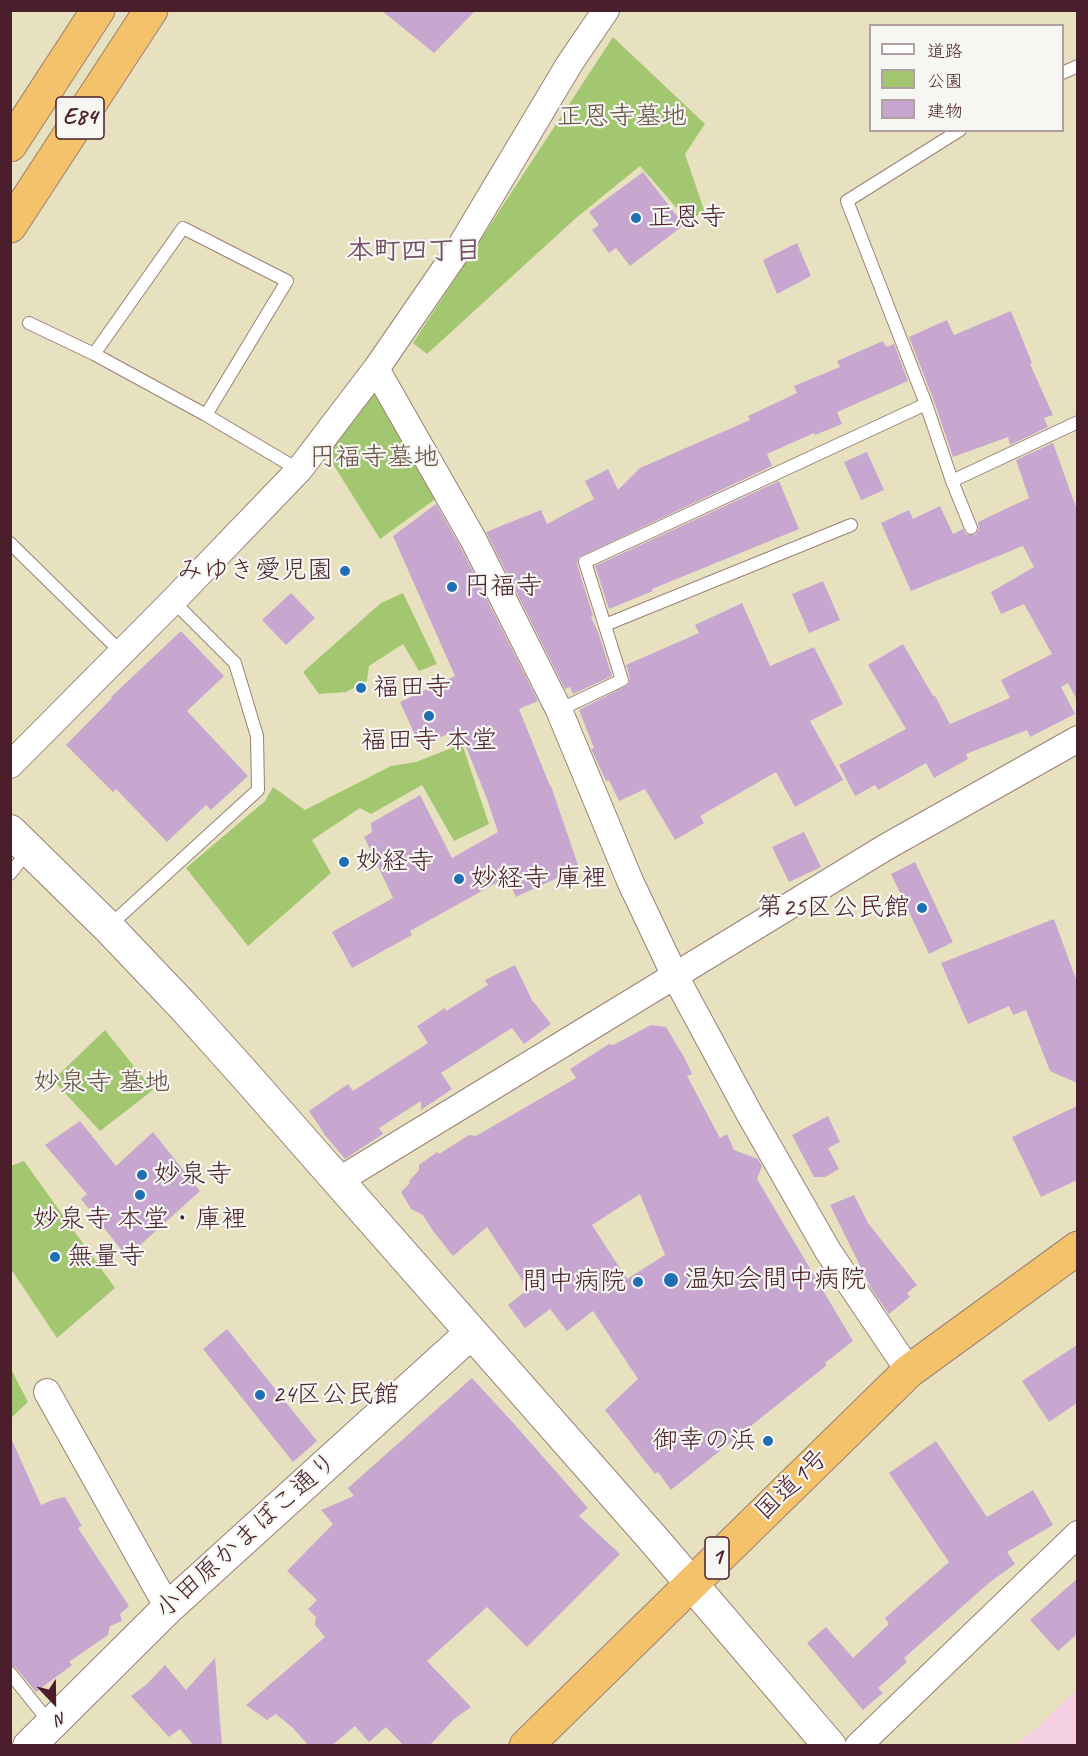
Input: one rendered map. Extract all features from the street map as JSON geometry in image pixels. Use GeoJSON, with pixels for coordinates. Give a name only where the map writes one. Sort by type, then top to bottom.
{"type":"FeatureCollection","features":[{"type":"Feature","properties":{"kind":"highway","name":"E84"},"geometry":{"type":"LineString","coordinates":[[10,145],[98,10]]}},
{"type":"Feature","properties":{"kind":"highway","name":"E84"},"geometry":{"type":"LineString","coordinates":[[10,226],[151,10]]}},
{"type":"Feature","properties":{"kind":"highway","name":"国道1号"},"geometry":{"type":"LineString","coordinates":[[526,1746],[909,1371],[1077,1248]]}},
{"type":"Feature","properties":{"kind":"street"},"geometry":{"type":"LineString","coordinates":[[10,765],[299,470],[375,369],[460,247],[570,63],[606,10]]}},
{"type":"Feature","properties":{"kind":"street"},"geometry":{"type":"LineString","coordinates":[[375,369],[473,539],[559,710],[630,881],[675,976],[749,1113],[828,1251],[909,1371]]}},
{"type":"Feature","properties":{"kind":"street"},"geometry":{"type":"LineString","coordinates":[[338,1181],[885,847],[1077,739]]}},
{"type":"Feature","properties":{"kind":"street"},"geometry":{"type":"LineString","coordinates":[[20,840],[108,927],[185,1008],[690,1583],[830,1746]]}},
{"type":"Feature","properties":{"kind":"street","name":"小田原かまぼこ通り"},"geometry":{"type":"LineString","coordinates":[[28,1746],[168,1608],[471,1333]]}},
{"type":"Feature","properties":{"kind":"street"},"geometry":{"type":"LineString","coordinates":[[47,1392],[168,1608]]}},
{"type":"Feature","properties":{"kind":"street"},"geometry":{"type":"LineString","coordinates":[[858,1746],[1077,1534]]}},
{"type":"Feature","properties":{"kind":"lane"},"geometry":{"type":"LineString","coordinates":[[957,132],[847,201],[926,404],[970,528]]}},
{"type":"Feature","properties":{"kind":"lane"},"geometry":{"type":"LineString","coordinates":[[94,354],[183,228],[287,281],[206,414]]}},
{"type":"Feature","properties":{"kind":"lane"},"geometry":{"type":"LineString","coordinates":[[29,323],[94,354],[206,414],[299,470]]}},
{"type":"Feature","properties":{"kind":"lane"},"geometry":{"type":"LineString","coordinates":[[559,710],[622,680],[585,562],[926,404]]}},
{"type":"Feature","properties":{"kind":"lane"},"geometry":{"type":"LineString","coordinates":[[952,481],[1077,422]]}},
{"type":"Feature","properties":{"kind":"lane"},"geometry":{"type":"LineString","coordinates":[[605,625],[851,525]]}},
{"type":"Feature","properties":{"kind":"lane"},"geometry":{"type":"LineString","coordinates":[[10,543],[121,652]]}},
{"type":"Feature","properties":{"kind":"lane"},"geometry":{"type":"LineString","coordinates":[[108,927],[258,790],[257,736],[235,663],[173,601]]}},
{"type":"Feature","properties":{"kind":"lane"},"geometry":{"type":"LineString","coordinates":[[10,874],[20,840]]}},
{"type":"Feature","properties":{"kind":"lane"},"geometry":{"type":"LineString","coordinates":[[10,1673],[51,1724]]}},
{"type":"Feature","properties":{"kind":"shaded area"},"geometry":{"type":"Polygon","coordinates":[[[1077,1689],[1077,1745],[1015,1745],[1036,1729],[1077,1689]]]}},
{"type":"Feature","properties":{"kind":"green space","name":"正恩寺墓地"},"geometry":{"type":"Polygon","coordinates":[[[613,37],[705,124],[685,154],[704,210],[689,222],[640,166],[576,218],[427,354],[413,343],[613,37]]]}},
{"type":"Feature","properties":{"kind":"green space","name":"円福寺墓地"},"geometry":{"type":"Polygon","coordinates":[[[377,384],[441,495],[380,539],[326,453],[377,384]]]}},
{"type":"Feature","properties":{"kind":"green space"},"geometry":{"type":"Polygon","coordinates":[[[403,593],[437,664],[419,671],[403,644],[369,666],[367,681],[346,692],[319,694],[303,672],[381,603],[403,593]]]}},
{"type":"Feature","properties":{"kind":"green space"},"geometry":{"type":"Polygon","coordinates":[[[462,744],[489,824],[454,841],[422,785],[371,814],[360,808],[312,840],[331,873],[248,946],[186,868],[265,801],[273,787],[305,810],[391,766],[416,762],[462,744]]]}},
{"type":"Feature","properties":{"kind":"green space","name":"妙泉寺 墓地"},"geometry":{"type":"Polygon","coordinates":[[[105,1030],[153,1090],[100,1131],[53,1080],[105,1030]]]}},
{"type":"Feature","properties":{"kind":"green space"},"geometry":{"type":"Polygon","coordinates":[[[24,1161],[115,1288],[57,1338],[11,1269],[11,1166],[24,1161]]]}},
{"type":"Feature","properties":{"kind":"green space"},"geometry":{"type":"Polygon","coordinates":[[[10,1367],[28,1402],[11,1418],[10,1418],[10,1367]]]}},
{"type":"Feature","properties":{"kind":"building"},"geometry":{"type":"Polygon","coordinates":[[[381,10],[476,10],[434,53],[381,10]]]}},
{"type":"Feature","properties":{"kind":"building","name":"正恩寺"},"geometry":{"type":"Polygon","coordinates":[[[643,172],[684,225],[630,266],[616,248],[609,253],[592,230],[599,225],[589,212],[643,172]]]}},
{"type":"Feature","properties":{"kind":"building"},"geometry":{"type":"Polygon","coordinates":[[[797,243],[811,276],[777,294],[763,260],[797,243]]]}},
{"type":"Feature","properties":{"kind":"building"},"geometry":{"type":"Polygon","coordinates":[[[1011,311],[1032,363],[1030,364],[1053,415],[1044,418],[1048,427],[1010,445],[1008,437],[953,457],[909,337],[947,320],[954,335],[1011,311]]]}},
{"type":"Feature","properties":{"kind":"building"},"geometry":{"type":"Polygon","coordinates":[[[883,341],[886,347],[894,344],[908,381],[837,412],[842,424],[815,435],[814,433],[767,454],[772,466],[579,557],[577,564],[593,616],[591,617],[612,676],[573,694],[570,687],[565,689],[486,532],[541,510],[547,524],[594,499],[585,481],[608,469],[618,490],[640,468],[750,420],[748,416],[797,393],[794,386],[840,367],[837,361],[883,341]]]}},
{"type":"Feature","properties":{"kind":"building"},"geometry":{"type":"Polygon","coordinates":[[[1053,443],[1077,510],[1077,700],[1068,683],[1061,687],[1075,714],[1030,737],[1027,730],[966,754],[968,759],[934,778],[926,763],[878,790],[875,785],[855,796],[839,765],[906,729],[868,665],[903,644],[950,724],[1010,698],[1001,680],[1052,654],[1024,604],[1001,614],[991,592],[1034,567],[1023,546],[911,591],[881,523],[909,510],[913,519],[940,506],[953,534],[963,529],[966,535],[975,535],[979,530],[978,522],[1029,498],[1016,460],[1053,443]]]}},
{"type":"Feature","properties":{"kind":"building"},"geometry":{"type":"Polygon","coordinates":[[[867,452],[884,490],[861,500],[844,462],[867,452]]]}},
{"type":"Feature","properties":{"kind":"building"},"geometry":{"type":"Polygon","coordinates":[[[779,481],[799,529],[609,609],[595,566],[779,481]]]}},
{"type":"Feature","properties":{"kind":"building"},"geometry":{"type":"Polygon","coordinates":[[[436,504],[460,546],[538,701],[519,709],[551,786],[579,868],[516,897],[507,877],[410,931],[412,935],[352,968],[332,932],[393,898],[364,837],[372,832],[371,823],[420,795],[452,858],[498,832],[459,729],[420,746],[400,702],[455,676],[393,536],[436,504]]]}},
{"type":"Feature","properties":{"kind":"building"},"geometry":{"type":"Polygon","coordinates":[[[823,581],[840,620],[809,633],[792,594],[823,581]]]}},
{"type":"Feature","properties":{"kind":"building"},"geometry":{"type":"Polygon","coordinates":[[[291,593],[315,618],[286,645],[262,620],[291,593]]]}},
{"type":"Feature","properties":{"kind":"building"},"geometry":{"type":"Polygon","coordinates":[[[742,603],[770,666],[814,647],[843,704],[810,721],[843,780],[795,807],[776,772],[700,816],[704,823],[675,840],[645,789],[619,801],[609,780],[606,781],[591,749],[594,748],[579,710],[628,685],[630,678],[626,665],[699,633],[695,625],[742,603]]]}},
{"type":"Feature","properties":{"kind":"building"},"geometry":{"type":"Polygon","coordinates":[[[181,631],[224,676],[187,711],[248,776],[211,810],[206,805],[167,842],[116,789],[113,792],[66,745],[111,697],[181,631]]]}},
{"type":"Feature","properties":{"kind":"building"},"geometry":{"type":"Polygon","coordinates":[[[804,832],[821,867],[789,882],[772,847],[804,832]]]}},
{"type":"Feature","properties":{"kind":"building","name":"第25区公民館"},"geometry":{"type":"Polygon","coordinates":[[[915,862],[953,942],[929,954],[891,874],[915,862]]]}},
{"type":"Feature","properties":{"kind":"building"},"geometry":{"type":"Polygon","coordinates":[[[1054,919],[1077,982],[1077,1083],[1050,1071],[1026,1010],[1013,1015],[1009,1006],[968,1024],[941,963],[1054,919]]]}},
{"type":"Feature","properties":{"kind":"building"},"geometry":{"type":"Polygon","coordinates":[[[515,965],[532,1000],[551,1024],[524,1044],[512,1028],[441,1073],[452,1089],[421,1110],[421,1101],[379,1128],[383,1134],[345,1159],[309,1111],[348,1084],[353,1091],[428,1043],[417,1026],[488,985],[485,980],[515,965]]]}},
{"type":"Feature","properties":{"kind":"building"},"geometry":{"type":"Polygon","coordinates":[[[651,1025],[666,1027],[684,1057],[692,1074],[687,1076],[720,1138],[727,1134],[734,1150],[758,1159],[762,1166],[757,1179],[853,1341],[825,1363],[827,1365],[671,1490],[658,1472],[655,1474],[605,1410],[638,1379],[593,1311],[567,1331],[550,1309],[525,1328],[508,1305],[528,1289],[487,1227],[453,1256],[423,1215],[411,1209],[401,1192],[419,1170],[419,1165],[437,1152],[439,1154],[469,1135],[476,1136],[576,1078],[570,1069],[609,1044],[613,1045],[651,1025]],[[640,1194],[592,1225],[627,1279],[665,1255],[640,1194]]]}},
{"type":"Feature","properties":{"kind":"building"},"geometry":{"type":"Polygon","coordinates":[[[1077,1106],[1077,1180],[1041,1197],[1012,1137],[1077,1106]]]}},
{"type":"Feature","properties":{"kind":"building"},"geometry":{"type":"Polygon","coordinates":[[[828,1116],[840,1142],[828,1148],[839,1169],[825,1177],[814,1177],[792,1135],[828,1116]]]}},
{"type":"Feature","properties":{"kind":"building","name":"妙泉寺 本堂・庫裡"},"geometry":{"type":"Polygon","coordinates":[[[80,1121],[116,1166],[153,1132],[200,1191],[127,1257],[81,1199],[87,1194],[45,1145],[80,1121]]]}},
{"type":"Feature","properties":{"kind":"building"},"geometry":{"type":"Polygon","coordinates":[[[854,1195],[868,1223],[917,1285],[907,1293],[910,1297],[889,1314],[872,1290],[830,1205],[854,1195]]]}},
{"type":"Feature","properties":{"kind":"building","name":"24区公民館"},"geometry":{"type":"Polygon","coordinates":[[[227,1329],[317,1441],[293,1462],[203,1349],[227,1329]]]}},
{"type":"Feature","properties":{"kind":"building"},"geometry":{"type":"Polygon","coordinates":[[[1077,1345],[1077,1403],[1049,1422],[1022,1381],[1077,1345]]]}},
{"type":"Feature","properties":{"kind":"building"},"geometry":{"type":"Polygon","coordinates":[[[472,1378],[588,1508],[579,1516],[620,1554],[527,1647],[487,1607],[427,1661],[471,1707],[453,1720],[429,1746],[404,1746],[386,1727],[369,1742],[355,1726],[331,1746],[309,1746],[276,1714],[267,1720],[246,1705],[325,1637],[315,1625],[316,1617],[308,1609],[317,1600],[287,1571],[333,1524],[321,1510],[354,1496],[348,1488],[472,1378]]]}},
{"type":"Feature","properties":{"kind":"building"},"geometry":{"type":"Polygon","coordinates":[[[10,1436],[41,1505],[65,1497],[82,1526],[78,1528],[129,1606],[120,1614],[122,1621],[110,1626],[108,1635],[69,1662],[72,1665],[36,1692],[16,1668],[10,1665],[10,1436]]]}},
{"type":"Feature","properties":{"kind":"building"},"geometry":{"type":"Polygon","coordinates":[[[936,1441],[987,1517],[1033,1490],[1053,1525],[1007,1552],[1015,1564],[990,1582],[904,1658],[907,1662],[878,1688],[883,1693],[863,1710],[807,1643],[826,1627],[853,1658],[889,1624],[885,1618],[949,1562],[889,1473],[936,1441]]]}},
{"type":"Feature","properties":{"kind":"building"},"geometry":{"type":"Polygon","coordinates":[[[1077,1579],[1077,1634],[1058,1651],[1030,1620],[1077,1579]]]}},
{"type":"Feature","properties":{"kind":"building"},"geometry":{"type":"Polygon","coordinates":[[[215,1658],[222,1746],[194,1746],[180,1729],[169,1737],[131,1696],[147,1684],[165,1665],[186,1690],[215,1658]]]}},
{"type":"Feature","properties":{"kind":"place","name":"正恩寺"},"geometry":{"type":"Point","coordinates":[636,218]}},
{"type":"Feature","properties":{"kind":"place","name":"みゆき愛児園"},"geometry":{"type":"Point","coordinates":[345,571]}},
{"type":"Feature","properties":{"kind":"place","name":"円福寺"},"geometry":{"type":"Point","coordinates":[452,587]}},
{"type":"Feature","properties":{"kind":"place","name":"福田寺"},"geometry":{"type":"Point","coordinates":[361,688]}},
{"type":"Feature","properties":{"kind":"place","name":"福田寺 本堂"},"geometry":{"type":"Point","coordinates":[429,716]}},
{"type":"Feature","properties":{"kind":"place","name":"妙経寺"},"geometry":{"type":"Point","coordinates":[344,862]}},
{"type":"Feature","properties":{"kind":"place","name":"妙経寺 庫裡"},"geometry":{"type":"Point","coordinates":[459,879]}},
{"type":"Feature","properties":{"kind":"place","name":"第25区公民館"},"geometry":{"type":"Point","coordinates":[922,908]}},
{"type":"Feature","properties":{"kind":"place","name":"妙泉寺"},"geometry":{"type":"Point","coordinates":[142,1175]}},
{"type":"Feature","properties":{"kind":"place","name":"妙泉寺 本堂・庫裡"},"geometry":{"type":"Point","coordinates":[140,1195]}},
{"type":"Feature","properties":{"kind":"place","name":"無量寺"},"geometry":{"type":"Point","coordinates":[55,1257]}},
{"type":"Feature","properties":{"kind":"place","name":"温知会間中病院"},"geometry":{"type":"Point","coordinates":[671,1280]}},
{"type":"Feature","properties":{"kind":"place","name":"間中病院"},"geometry":{"type":"Point","coordinates":[638,1282]}},
{"type":"Feature","properties":{"kind":"place","name":"24区公民館"},"geometry":{"type":"Point","coordinates":[260,1395]}},
{"type":"Feature","properties":{"kind":"place","name":"御幸の浜"},"geometry":{"type":"Point","coordinates":[768,1441]}},
{"type":"Feature","properties":{"kind":"district","name":"本町四丁目"},"geometry":{"type":"Point","coordinates":[414,252]}}]}
